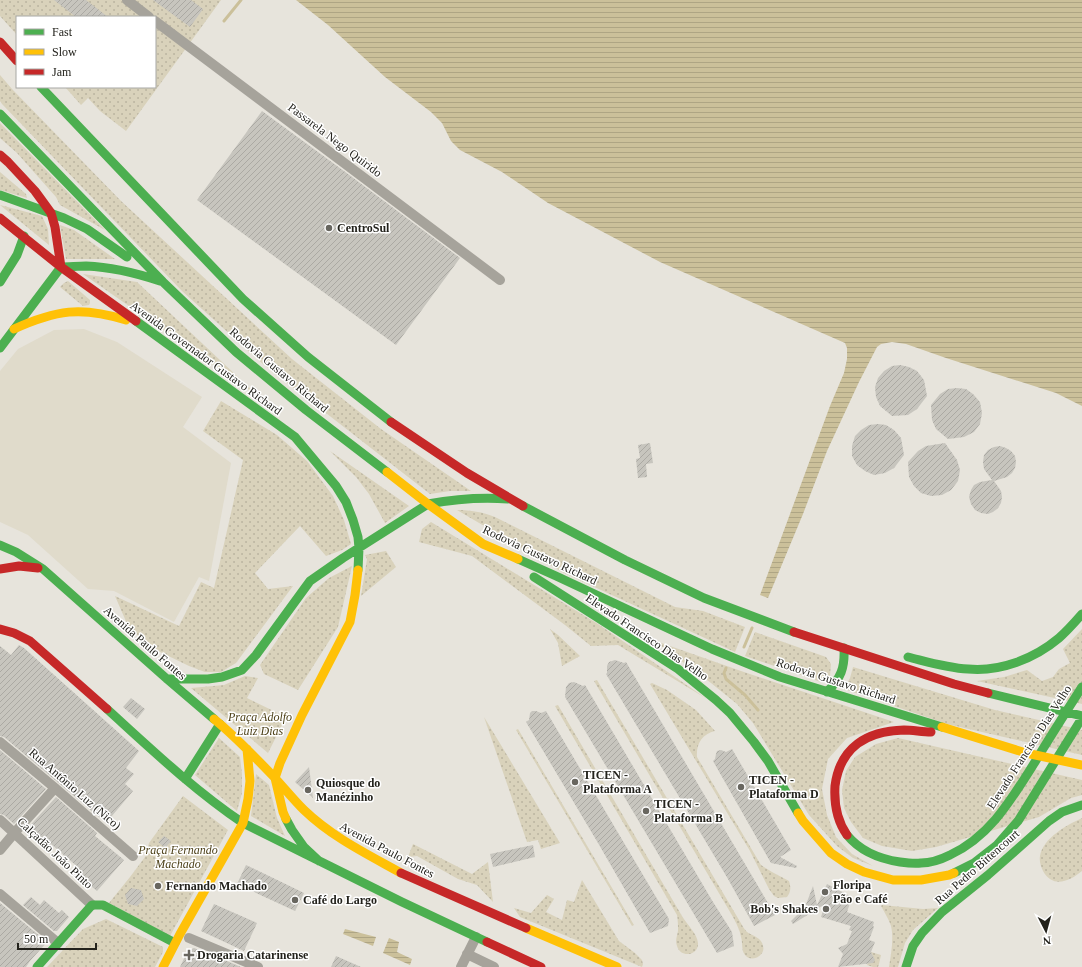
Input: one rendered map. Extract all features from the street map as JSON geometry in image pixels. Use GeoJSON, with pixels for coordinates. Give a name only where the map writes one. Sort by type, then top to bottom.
{"type":"FeatureCollection","features":[{"type":"Feature","properties":{"kind":"main road"},"geometry":{"type":"LineString","coordinates":[[0,42],[16,60]]}},
{"type":"Feature","properties":{"kind":"main road"},"geometry":{"type":"LineString","coordinates":[[42,88],[243,299],[308,357],[399,428],[467,473],[513,500],[625,560],[704,598],[794,632],[954,684],[1082,717]]}},
{"type":"Feature","properties":{"kind":"main road","name":"Rodovia Gustavo Richard"},"geometry":{"type":"LineString","coordinates":[[0,114],[163,282],[236,352],[306,410],[428,504],[483,544],[556,576],[712,649],[780,676],[827,692],[1026,753],[1082,765]]}},
{"type":"Feature","properties":{"kind":"main road"},"geometry":{"type":"LineString","coordinates":[[0,155],[35,191],[51,213],[55,227],[60,267],[0,348]]}},
{"type":"Feature","properties":{"kind":"main road"},"geometry":{"type":"LineString","coordinates":[[0,195],[64,218],[87,229],[163,282]]}},
{"type":"Feature","properties":{"kind":"main road","name":"Avenida Governador Gustavo Richard"},"geometry":{"type":"LineString","coordinates":[[0,218],[24,236],[60,267],[296,437],[336,486],[346,502],[354,520],[359,548],[355,595],[350,622],[302,714],[280,763],[276,778]]}},
{"type":"Feature","properties":{"kind":"main road"},"geometry":{"type":"LineString","coordinates":[[0,282],[16,258],[21,248],[24,236]]}},
{"type":"Feature","properties":{"kind":"main road"},"geometry":{"type":"LineString","coordinates":[[60,267],[86,266],[112,268],[163,282]]}},
{"type":"Feature","properties":{"kind":"main road"},"geometry":{"type":"LineString","coordinates":[[14,329],[42,317],[72,311],[90,311],[108,314],[125,319],[142,327]]}},
{"type":"Feature","properties":{"kind":"main road"},"geometry":{"type":"LineString","coordinates":[[167,679],[222,677],[242,670],[256,655],[310,581],[428,504],[449,499],[470,497],[513,500]]}},
{"type":"Feature","properties":{"kind":"main road","name":"Elevado Francisco Dias Velho"},"geometry":{"type":"LineString","coordinates":[[483,544],[678,670],[716,700],[733,717],[768,761],[806,825],[831,852],[847,864],[864,872],[893,880],[921,880],[949,874],[974,863],[997,845],[1018,821],[1082,717]]}},
{"type":"Feature","properties":{"kind":"main road","name":"Avenida Paulo Fontes"},"geometry":{"type":"LineString","coordinates":[[0,545],[16,552],[43,569],[220,724],[276,778],[300,807],[330,832],[379,862],[406,876],[617,967]]}},
{"type":"Feature","properties":{"kind":"main road"},"geometry":{"type":"LineString","coordinates":[[0,569],[15,565],[43,569]]}},
{"type":"Feature","properties":{"kind":"main road"},"geometry":{"type":"LineString","coordinates":[[903,656],[957,668],[984,669],[1004,666],[1029,657],[1055,642],[1082,614]]}},
{"type":"Feature","properties":{"kind":"main road"},"geometry":{"type":"LineString","coordinates":[[0,629],[26,638],[34,644],[185,779],[243,823],[476,937],[541,967]]}},
{"type":"Feature","properties":{"kind":"main road"},"geometry":{"type":"LineString","coordinates":[[794,632],[887,653]]}},
{"type":"Feature","properties":{"kind":"main road"},"geometry":{"type":"LineString","coordinates":[[827,692],[836,684],[842,673],[845,661],[844,648]]}},
{"type":"Feature","properties":{"kind":"main road","name":"Elevado Francisco Dias Velho"},"geometry":{"type":"LineString","coordinates":[[966,735],[902,730],[866,738],[854,746],[844,757],[837,774],[835,785],[835,804],[844,831],[850,839],[858,846],[876,856],[899,862],[925,863],[953,855],[979,837],[1003,812],[1082,687]]}},
{"type":"Feature","properties":{"kind":"main road"},"geometry":{"type":"LineString","coordinates":[[185,779],[220,724]]}},
{"type":"Feature","properties":{"kind":"main road"},"geometry":{"type":"LineString","coordinates":[[163,967],[243,823],[247,808],[250,775],[247,749]]}},
{"type":"Feature","properties":{"kind":"main road"},"geometry":{"type":"LineString","coordinates":[[276,778],[283,812],[292,830],[304,847],[319,861]]}},
{"type":"Feature","properties":{"kind":"main road","name":"Rua Pedro Bittencourt"},"geometry":{"type":"LineString","coordinates":[[906,967],[913,946],[922,933],[942,912],[988,875],[1049,821],[1062,812],[1082,805]]}},
{"type":"Feature","properties":{"kind":"main road"},"geometry":{"type":"LineString","coordinates":[[37,967],[92,905],[100,904],[175,943]]}},
{"type":"Feature","properties":{"kind":"street"},"geometry":{"type":"LineString","coordinates":[[127,0],[148,16]]}},
{"type":"Feature","properties":{"kind":"street","name":"Passarela Nego Quirido"},"geometry":{"type":"LineString","coordinates":[[156,22],[500,280]]}},
{"type":"Feature","properties":{"kind":"street","name":"Rua Antônio Luz (Nico)"},"geometry":{"type":"LineString","coordinates":[[0,742],[133,856]]}},
{"type":"Feature","properties":{"kind":"street"},"geometry":{"type":"LineString","coordinates":[[0,850],[55,788]]}},
{"type":"Feature","properties":{"kind":"street","name":"Calçadão João Pinto"},"geometry":{"type":"LineString","coordinates":[[0,820],[92,905]]}},
{"type":"Feature","properties":{"kind":"street"},"geometry":{"type":"LineString","coordinates":[[0,894],[58,943]]}},
{"type":"Feature","properties":{"kind":"street"},"geometry":{"type":"LineString","coordinates":[[461,967],[476,937]]}},
{"type":"Feature","properties":{"kind":"street"},"geometry":{"type":"LineString","coordinates":[[189,938],[258,967]]}},
{"type":"Feature","properties":{"kind":"street"},"geometry":{"type":"LineString","coordinates":[[467,954],[494,967]]}},
{"type":"Feature","properties":{"kind":"shaded area"},"geometry":{"type":"Polygon","coordinates":[[[296,0],[1082,0],[1082,406],[1056,393],[906,344],[892,342],[881,344],[877,347],[859,382],[827,451],[768,598],[760,595],[830,406],[844,373],[847,359],[847,348],[845,343],[660,262],[548,203],[502,172],[460,150],[451,141],[442,123],[431,112],[385,77],[328,25],[296,0]]]}},
{"type":"Feature","properties":{"kind":"shaded area"},"geometry":{"type":"Polygon","coordinates":[[[84,329],[117,342],[202,397],[183,427],[231,463],[209,581],[199,577],[174,622],[114,591],[88,589],[28,535],[0,522],[0,371],[18,349],[54,330],[84,329]]]}},
{"type":"Feature","properties":{"kind":"shaded area"},"geometry":{"type":"Polygon","coordinates":[[[345,929],[376,937],[373,946],[343,934],[345,929]]]}},
{"type":"Feature","properties":{"kind":"shaded area"},"geometry":{"type":"Polygon","coordinates":[[[389,938],[399,942],[397,952],[412,959],[410,965],[383,953],[389,938]]]}},
{"type":"Feature","properties":{"kind":"green space"},"geometry":{"type":"Polygon","coordinates":[[[0,0],[221,0],[126,131],[100,111],[88,98],[81,105],[66,88],[156,88],[156,16],[16,16],[16,34],[0,16],[0,0]]]}},
{"type":"Feature","properties":{"kind":"green space"},"geometry":{"type":"Polygon","coordinates":[[[0,75],[121,201],[292,359],[381,429],[471,491],[450,491],[430,494],[263,364],[182,291],[2,104],[0,101],[0,75]]]}},
{"type":"Feature","properties":{"kind":"green space"},"geometry":{"type":"Polygon","coordinates":[[[0,123],[105,230],[60,205],[56,197],[17,153],[0,138],[0,123]]]}},
{"type":"Feature","properties":{"kind":"green space"},"geometry":{"type":"Polygon","coordinates":[[[0,172],[26,194],[27,198],[0,190],[0,172]]]}},
{"type":"Feature","properties":{"kind":"green space"},"geometry":{"type":"Polygon","coordinates":[[[0,205],[42,216],[48,229],[49,245],[0,205]]]}},
{"type":"Feature","properties":{"kind":"green space"},"geometry":{"type":"Polygon","coordinates":[[[60,225],[74,230],[115,259],[66,259],[60,225]]]}},
{"type":"Feature","properties":{"kind":"green space"},"geometry":{"type":"Polygon","coordinates":[[[83,274],[137,282],[258,396],[83,274]]]}},
{"type":"Feature","properties":{"kind":"green space"},"geometry":{"type":"Polygon","coordinates":[[[68,281],[90,300],[89,305],[83,306],[60,287],[68,281]]]}},
{"type":"Feature","properties":{"kind":"green space"},"geometry":{"type":"Polygon","coordinates":[[[221,401],[277,435],[307,461],[333,496],[344,520],[351,544],[342,550],[326,556],[300,526],[255,573],[268,589],[293,586],[236,663],[221,672],[205,672],[150,647],[128,626],[115,596],[179,626],[201,582],[214,588],[243,460],[203,431],[221,401]]]}},
{"type":"Feature","properties":{"kind":"green space"},"geometry":{"type":"Polygon","coordinates":[[[330,451],[409,506],[385,523],[369,494],[356,477],[330,451]]]}},
{"type":"Feature","properties":{"kind":"green space"},"geometry":{"type":"Polygon","coordinates":[[[457,510],[467,510],[495,517],[675,607],[703,611],[745,627],[735,652],[562,572],[457,510]]]}},
{"type":"Feature","properties":{"kind":"green space"},"geometry":{"type":"Polygon","coordinates":[[[431,522],[598,624],[707,699],[618,645],[591,646],[472,556],[419,542],[422,529],[431,522]]]}},
{"type":"Feature","properties":{"kind":"green space"},"geometry":{"type":"Polygon","coordinates":[[[386,551],[396,567],[361,596],[367,559],[365,555],[386,551]]]}},
{"type":"Feature","properties":{"kind":"green space"},"geometry":{"type":"Polygon","coordinates":[[[352,566],[338,627],[298,690],[264,674],[260,665],[306,598],[329,578],[352,566]]]}},
{"type":"Feature","properties":{"kind":"green space"},"geometry":{"type":"Polygon","coordinates":[[[550,629],[580,656],[562,666],[558,643],[550,629]]]}},
{"type":"Feature","properties":{"kind":"green space"},"geometry":{"type":"Polygon","coordinates":[[[1082,629],[1082,704],[977,681],[1004,677],[1027,670],[1042,681],[1053,677],[1059,669],[1070,663],[1063,649],[1082,629]]]}},
{"type":"Feature","properties":{"kind":"green space"},"geometry":{"type":"Polygon","coordinates":[[[755,632],[826,657],[831,664],[830,676],[821,682],[745,656],[755,632]]]}},
{"type":"Feature","properties":{"kind":"green space"},"geometry":{"type":"Polygon","coordinates":[[[653,640],[894,722],[847,738],[828,759],[822,789],[827,815],[836,837],[852,854],[873,866],[853,858],[837,846],[809,815],[753,723],[737,704],[653,640]]]}},
{"type":"Feature","properties":{"kind":"green space"},"geometry":{"type":"Polygon","coordinates":[[[853,667],[995,710],[1082,730],[1082,755],[947,724],[844,689],[850,678],[853,667]]]}},
{"type":"Feature","properties":{"kind":"green space","name":"Praça Adolfo Luiz Dias"},"geometry":{"type":"Polygon","coordinates":[[[245,676],[258,678],[247,698],[286,717],[268,753],[191,688],[224,685],[245,676]]]}},
{"type":"Feature","properties":{"kind":"green space"},"geometry":{"type":"Polygon","coordinates":[[[597,680],[743,927],[747,932],[761,941],[763,950],[757,957],[751,958],[745,955],[740,932],[733,917],[594,681],[597,680]]]}},
{"type":"Feature","properties":{"kind":"green space"},"geometry":{"type":"Polygon","coordinates":[[[652,683],[667,690],[696,710],[715,731],[710,732],[703,737],[699,744],[697,757],[761,865],[789,881],[790,889],[787,897],[778,898],[774,896],[769,889],[750,851],[650,684],[652,683]]]}},
{"type":"Feature","properties":{"kind":"green space"},"geometry":{"type":"Polygon","coordinates":[[[558,705],[682,916],[694,932],[698,947],[693,953],[686,954],[679,950],[676,942],[678,931],[677,915],[555,706],[558,705]]]}},
{"type":"Feature","properties":{"kind":"green space"},"geometry":{"type":"Polygon","coordinates":[[[484,717],[560,843],[541,849],[538,840],[527,842],[484,717]]]}},
{"type":"Feature","properties":{"kind":"green space"},"geometry":{"type":"Polygon","coordinates":[[[518,729],[634,925],[632,926],[516,730],[518,729]]]}},
{"type":"Feature","properties":{"kind":"green space"},"geometry":{"type":"Polygon","coordinates":[[[219,738],[240,757],[242,793],[237,811],[195,775],[219,738]]]}},
{"type":"Feature","properties":{"kind":"green space"},"geometry":{"type":"Polygon","coordinates":[[[898,738],[1082,780],[1082,795],[1071,798],[1039,817],[936,847],[912,851],[882,846],[863,838],[851,822],[844,808],[842,790],[846,771],[855,757],[876,744],[898,738]]]}},
{"type":"Feature","properties":{"kind":"green space"},"geometry":{"type":"Polygon","coordinates":[[[256,774],[269,785],[277,818],[285,836],[251,816],[256,774]]]}},
{"type":"Feature","properties":{"kind":"green space","name":"Praça Fernando Machado"},"geometry":{"type":"Polygon","coordinates":[[[183,796],[228,830],[170,936],[109,903],[145,857],[149,843],[183,796]]]}},
{"type":"Feature","properties":{"kind":"green space"},"geometry":{"type":"Polygon","coordinates":[[[1082,818],[1082,871],[1072,878],[1062,882],[1052,880],[1047,877],[1041,866],[1040,858],[1042,849],[1056,833],[1082,818]]]}},
{"type":"Feature","properties":{"kind":"green space"},"geometry":{"type":"Polygon","coordinates":[[[413,844],[472,874],[488,862],[493,902],[477,885],[458,879],[417,856],[408,857],[413,844]]]}},
{"type":"Feature","properties":{"kind":"green space"},"geometry":{"type":"Polygon","coordinates":[[[582,880],[619,941],[642,960],[642,967],[520,917],[514,908],[531,913],[547,895],[554,899],[546,912],[562,920],[567,900],[574,902],[582,880]]]}},
{"type":"Feature","properties":{"kind":"green space"},"geometry":{"type":"Polygon","coordinates":[[[881,906],[923,909],[938,908],[913,930],[905,943],[898,967],[889,967],[892,946],[892,931],[889,921],[881,906]]]}},
{"type":"Feature","properties":{"kind":"green space"},"geometry":{"type":"Polygon","coordinates":[[[106,919],[163,947],[163,952],[155,967],[47,967],[83,929],[106,919]]]}},
{"type":"Feature","properties":{"kind":"green space"},"geometry":{"type":"Polygon","coordinates":[[[871,952],[881,955],[878,967],[867,965],[868,963],[873,963],[874,960],[871,952]]]}},
{"type":"Feature","properties":{"kind":"building"},"geometry":{"type":"Polygon","coordinates":[[[54,0],[86,0],[107,16],[75,16],[54,0]]]}},
{"type":"Feature","properties":{"kind":"building"},"geometry":{"type":"Polygon","coordinates":[[[153,0],[191,0],[203,9],[190,27],[153,0]]]}},
{"type":"Feature","properties":{"kind":"building","name":"CentroSul"},"geometry":{"type":"Polygon","coordinates":[[[262,111],[460,258],[396,345],[197,200],[262,111]]]}},
{"type":"Feature","properties":{"kind":"building"},"geometry":{"type":"Polygon","coordinates":[[[900,365],[917,371],[924,380],[927,396],[917,409],[908,415],[892,416],[880,406],[876,397],[875,387],[878,378],[884,371],[892,366],[900,365]]]}},
{"type":"Feature","properties":{"kind":"building"},"geometry":{"type":"Polygon","coordinates":[[[948,389],[966,389],[973,394],[980,402],[982,413],[980,424],[974,432],[964,437],[948,439],[936,429],[932,420],[931,405],[940,394],[948,389]]]}},
{"type":"Feature","properties":{"kind":"building"},"geometry":{"type":"Polygon","coordinates":[[[869,425],[886,425],[894,430],[901,438],[904,455],[894,468],[885,473],[874,475],[857,465],[852,456],[852,446],[855,436],[861,430],[869,425]]]}},
{"type":"Feature","properties":{"kind":"building"},"geometry":{"type":"Polygon","coordinates":[[[650,443],[653,463],[646,464],[647,477],[638,478],[636,459],[640,458],[638,445],[650,443]]]}},
{"type":"Feature","properties":{"kind":"building"},"geometry":{"type":"Polygon","coordinates":[[[945,443],[957,460],[960,470],[958,481],[951,490],[942,495],[931,496],[921,493],[914,486],[909,477],[908,462],[918,451],[926,446],[945,443]]]}},
{"type":"Feature","properties":{"kind":"building"},"geometry":{"type":"Polygon","coordinates":[[[1000,446],[1011,451],[1015,456],[1015,468],[1007,477],[994,481],[1001,491],[1002,497],[998,508],[988,514],[981,513],[975,510],[969,497],[974,485],[980,482],[992,480],[984,469],[984,455],[988,450],[1000,446]]]}},
{"type":"Feature","properties":{"kind":"building"},"geometry":{"type":"Polygon","coordinates":[[[19,645],[139,751],[126,768],[134,774],[125,784],[133,791],[106,823],[4,737],[0,736],[0,646],[11,655],[19,645]]]}},
{"type":"Feature","properties":{"kind":"building"},"geometry":{"type":"Polygon","coordinates":[[[615,660],[624,663],[626,662],[775,915],[754,926],[728,879],[606,674],[609,662],[615,660]]]}},
{"type":"Feature","properties":{"kind":"building","name":"TICEN - Plataforma B"},"geometry":{"type":"Polygon","coordinates":[[[574,682],[583,686],[585,685],[732,932],[734,946],[717,953],[565,697],[566,687],[569,683],[574,682]]]}},
{"type":"Feature","properties":{"kind":"building"},"geometry":{"type":"Polygon","coordinates":[[[131,698],[145,709],[137,719],[123,707],[131,698]]]}},
{"type":"Feature","properties":{"kind":"building","name":"TICEN - Plataforma A"},"geometry":{"type":"Polygon","coordinates":[[[532,711],[541,713],[546,711],[669,919],[668,926],[650,933],[526,722],[529,720],[530,713],[532,711]]]}},
{"type":"Feature","properties":{"kind":"building","name":"TICEN - Plataforma D"},"geometry":{"type":"Polygon","coordinates":[[[732,749],[791,850],[780,857],[797,866],[796,868],[771,863],[713,761],[717,751],[721,750],[726,752],[732,749]]]}},
{"type":"Feature","properties":{"kind":"building"},"geometry":{"type":"Polygon","coordinates":[[[0,750],[46,789],[14,824],[4,815],[0,814],[0,750]]]}},
{"type":"Feature","properties":{"kind":"building","name":"Quiosque do Manézinho"},"geometry":{"type":"Polygon","coordinates":[[[309,767],[313,798],[295,782],[309,767]]]}},
{"type":"Feature","properties":{"kind":"building"},"geometry":{"type":"Polygon","coordinates":[[[56,797],[97,833],[95,836],[124,860],[97,891],[75,873],[79,868],[51,844],[46,850],[24,832],[56,797]]]}},
{"type":"Feature","properties":{"kind":"building"},"geometry":{"type":"Polygon","coordinates":[[[164,836],[171,841],[165,848],[158,842],[164,836]]]}},
{"type":"Feature","properties":{"kind":"building"},"geometry":{"type":"Polygon","coordinates":[[[533,845],[535,857],[493,867],[490,854],[533,845]]]}},
{"type":"Feature","properties":{"kind":"building"},"geometry":{"type":"Polygon","coordinates":[[[246,865],[304,893],[295,911],[237,884],[246,865]]]}},
{"type":"Feature","properties":{"kind":"building"},"geometry":{"type":"Polygon","coordinates":[[[827,884],[852,897],[847,912],[874,922],[874,927],[869,940],[875,942],[871,952],[875,960],[873,963],[838,967],[843,954],[838,948],[847,944],[852,931],[849,930],[851,926],[821,917],[825,904],[793,924],[791,921],[805,907],[813,886],[817,905],[827,884]]]}},
{"type":"Feature","properties":{"kind":"building"},"geometry":{"type":"Polygon","coordinates":[[[131,888],[141,890],[144,899],[137,906],[128,904],[125,895],[131,888]]]}},
{"type":"Feature","properties":{"kind":"building"},"geometry":{"type":"Polygon","coordinates":[[[31,897],[40,905],[44,900],[59,913],[62,910],[69,917],[57,931],[54,931],[23,905],[31,897]]]}},
{"type":"Feature","properties":{"kind":"building"},"geometry":{"type":"Polygon","coordinates":[[[0,903],[47,942],[26,967],[0,967],[0,903]]]}},
{"type":"Feature","properties":{"kind":"building"},"geometry":{"type":"Polygon","coordinates":[[[214,904],[257,923],[244,951],[201,931],[214,904]]]}},
{"type":"Feature","properties":{"kind":"building"},"geometry":{"type":"Polygon","coordinates":[[[194,948],[241,967],[180,967],[187,952],[194,948]]]}},
{"type":"Feature","properties":{"kind":"building"},"geometry":{"type":"Polygon","coordinates":[[[336,956],[361,967],[331,967],[336,956]]]}},
{"type":"Feature","properties":{"kind":"waterway"},"geometry":{"type":"LineString","coordinates":[[224,21],[241,0]]}},
{"type":"Feature","properties":{"kind":"waterway"},"geometry":{"type":"LineString","coordinates":[[744,647],[752,628]]}},
{"type":"Feature","properties":{"kind":"waterway"},"geometry":{"type":"LineString","coordinates":[[726,668],[724,673],[726,679],[745,695],[758,710]]}},
{"type":"Feature","properties":{"kind":"traffic: fast"},"geometry":{"type":"LineString","coordinates":[[42,88],[243,299],[308,357],[391,422]]}},
{"type":"Feature","properties":{"kind":"traffic: fast"},"geometry":{"type":"LineString","coordinates":[[0,114],[163,282],[236,352],[306,410],[387,472]]}},
{"type":"Feature","properties":{"kind":"traffic: fast"},"geometry":{"type":"LineString","coordinates":[[0,195],[64,218],[87,229],[127,257]]}},
{"type":"Feature","properties":{"kind":"traffic: fast"},"geometry":{"type":"LineString","coordinates":[[0,282],[17,255],[24,236]]}},
{"type":"Feature","properties":{"kind":"traffic: fast"},"geometry":{"type":"LineString","coordinates":[[61,267],[86,266],[114,269],[160,281]]}},
{"type":"Feature","properties":{"kind":"traffic: fast"},"geometry":{"type":"LineString","coordinates":[[0,348],[61,267]]}},
{"type":"Feature","properties":{"kind":"traffic: fast"},"geometry":{"type":"LineString","coordinates":[[136,321],[295,437],[336,486],[346,502],[358,537],[358,570]]}},
{"type":"Feature","properties":{"kind":"traffic: fast"},"geometry":{"type":"LineString","coordinates":[[428,504],[468,499],[508,499]]}},
{"type":"Feature","properties":{"kind":"traffic: fast"},"geometry":{"type":"LineString","coordinates":[[167,679],[208,679],[222,677],[242,670],[256,655],[310,581],[343,558],[428,504]]}},
{"type":"Feature","properties":{"kind":"traffic: fast"},"geometry":{"type":"LineString","coordinates":[[523,506],[625,560],[704,598],[794,632]]}},
{"type":"Feature","properties":{"kind":"traffic: fast"},"geometry":{"type":"LineString","coordinates":[[0,545],[16,552],[43,569],[214,719]]}},
{"type":"Feature","properties":{"kind":"traffic: fast"},"geometry":{"type":"LineString","coordinates":[[518,559],[712,649],[780,677],[942,727]]}},
{"type":"Feature","properties":{"kind":"traffic: fast"},"geometry":{"type":"LineString","coordinates":[[534,577],[678,669],[716,700],[730,713],[768,761],[798,813]]}},
{"type":"Feature","properties":{"kind":"traffic: fast"},"geometry":{"type":"LineString","coordinates":[[908,657],[960,668],[980,669],[1004,666],[1028,658],[1039,652],[1059,638],[1082,614]]}},
{"type":"Feature","properties":{"kind":"traffic: fast"},"geometry":{"type":"LineString","coordinates":[[827,692],[836,682],[843,667],[844,648]]}},
{"type":"Feature","properties":{"kind":"traffic: fast"},"geometry":{"type":"LineString","coordinates":[[847,835],[864,850],[885,859],[908,863],[925,863],[944,858],[964,847],[989,827],[1009,802],[1082,687]]}},
{"type":"Feature","properties":{"kind":"traffic: fast"},"geometry":{"type":"LineString","coordinates":[[988,693],[1082,716]]}},
{"type":"Feature","properties":{"kind":"traffic: fast"},"geometry":{"type":"LineString","coordinates":[[107,709],[190,783],[243,823],[402,902],[487,942]]}},
{"type":"Feature","properties":{"kind":"traffic: fast"},"geometry":{"type":"LineString","coordinates":[[954,873],[974,863],[997,845],[1018,821],[1082,718]]}},
{"type":"Feature","properties":{"kind":"traffic: fast"},"geometry":{"type":"LineString","coordinates":[[185,779],[220,724]]}},
{"type":"Feature","properties":{"kind":"traffic: fast"},"geometry":{"type":"LineString","coordinates":[[906,967],[913,946],[922,933],[942,912],[988,875],[1049,821],[1062,812],[1082,805]]}},
{"type":"Feature","properties":{"kind":"traffic: fast"},"geometry":{"type":"LineString","coordinates":[[286,819],[304,847],[319,861]]}},
{"type":"Feature","properties":{"kind":"traffic: fast"},"geometry":{"type":"LineString","coordinates":[[37,967],[92,905],[103,905],[175,943]]}},
{"type":"Feature","properties":{"kind":"traffic: slow"},"geometry":{"type":"LineString","coordinates":[[14,329],[43,318],[69,312],[95,313],[126,320]]}},
{"type":"Feature","properties":{"kind":"traffic: slow"},"geometry":{"type":"LineString","coordinates":[[387,472],[483,544],[518,559]]}},
{"type":"Feature","properties":{"kind":"traffic: slow"},"geometry":{"type":"LineString","coordinates":[[286,819],[275,778],[280,763],[302,715],[350,622],[358,570]]}},
{"type":"Feature","properties":{"kind":"traffic: slow"},"geometry":{"type":"LineString","coordinates":[[214,719],[246,748],[315,820],[338,837],[401,873]]}},
{"type":"Feature","properties":{"kind":"traffic: slow"},"geometry":{"type":"LineString","coordinates":[[942,727],[1026,753],[1082,765]]}},
{"type":"Feature","properties":{"kind":"traffic: slow"},"geometry":{"type":"LineString","coordinates":[[243,823],[250,781],[247,749]]}},
{"type":"Feature","properties":{"kind":"traffic: slow"},"geometry":{"type":"LineString","coordinates":[[798,813],[803,821],[831,853],[847,864],[864,872],[893,880],[921,880],[954,873]]}},
{"type":"Feature","properties":{"kind":"traffic: slow"},"geometry":{"type":"LineString","coordinates":[[163,967],[243,823]]}},
{"type":"Feature","properties":{"kind":"traffic: slow"},"geometry":{"type":"LineString","coordinates":[[526,928],[617,967]]}},
{"type":"Feature","properties":{"kind":"traffic: jam"},"geometry":{"type":"LineString","coordinates":[[0,42],[16,60]]}},
{"type":"Feature","properties":{"kind":"traffic: jam"},"geometry":{"type":"LineString","coordinates":[[0,155],[35,191],[51,213],[55,227],[61,267]]}},
{"type":"Feature","properties":{"kind":"traffic: jam"},"geometry":{"type":"LineString","coordinates":[[0,218],[61,267],[136,321]]}},
{"type":"Feature","properties":{"kind":"traffic: jam"},"geometry":{"type":"LineString","coordinates":[[391,422],[467,473],[523,506]]}},
{"type":"Feature","properties":{"kind":"traffic: jam"},"geometry":{"type":"LineString","coordinates":[[0,569],[19,566],[38,568]]}},
{"type":"Feature","properties":{"kind":"traffic: jam"},"geometry":{"type":"LineString","coordinates":[[0,629],[14,633],[30,641],[107,709]]}},
{"type":"Feature","properties":{"kind":"traffic: jam"},"geometry":{"type":"LineString","coordinates":[[794,632],[954,684],[988,693]]}},
{"type":"Feature","properties":{"kind":"traffic: jam"},"geometry":{"type":"LineString","coordinates":[[847,835],[839,818],[836,805],[835,786],[838,772],[849,751],[867,738],[878,734],[904,730],[931,732]]}},
{"type":"Feature","properties":{"kind":"traffic: jam"},"geometry":{"type":"LineString","coordinates":[[401,873],[526,928]]}},
{"type":"Feature","properties":{"kind":"traffic: jam"},"geometry":{"type":"LineString","coordinates":[[487,942],[541,967]]}},
{"type":"Feature","properties":{"kind":"place","name":"CentroSul"},"geometry":{"type":"Point","coordinates":[329,228]}},
{"type":"Feature","properties":{"kind":"place","name":"TICEN - Plataforma A"},"geometry":{"type":"Point","coordinates":[575,782]}},
{"type":"Feature","properties":{"kind":"place","name":"TICEN - Plataforma D"},"geometry":{"type":"Point","coordinates":[741,787]}},
{"type":"Feature","properties":{"kind":"place","name":"Quiosque do Manézinho"},"geometry":{"type":"Point","coordinates":[308,790]}},
{"type":"Feature","properties":{"kind":"place","name":"TICEN - Plataforma B"},"geometry":{"type":"Point","coordinates":[646,811]}},
{"type":"Feature","properties":{"kind":"place","name":"Fernando Machado"},"geometry":{"type":"Point","coordinates":[158,886]}},
{"type":"Feature","properties":{"kind":"place","name":"Floripa Pão e Café"},"geometry":{"type":"Point","coordinates":[825,892]}},
{"type":"Feature","properties":{"kind":"place","name":"Café do Largo"},"geometry":{"type":"Point","coordinates":[295,900]}},
{"type":"Feature","properties":{"kind":"place","name":"Bob's Shakes"},"geometry":{"type":"Point","coordinates":[826,909]}},
{"type":"Feature","properties":{"kind":"place","name":"Drogaria Catarinense"},"geometry":{"type":"Point","coordinates":[189,955]}}]}
